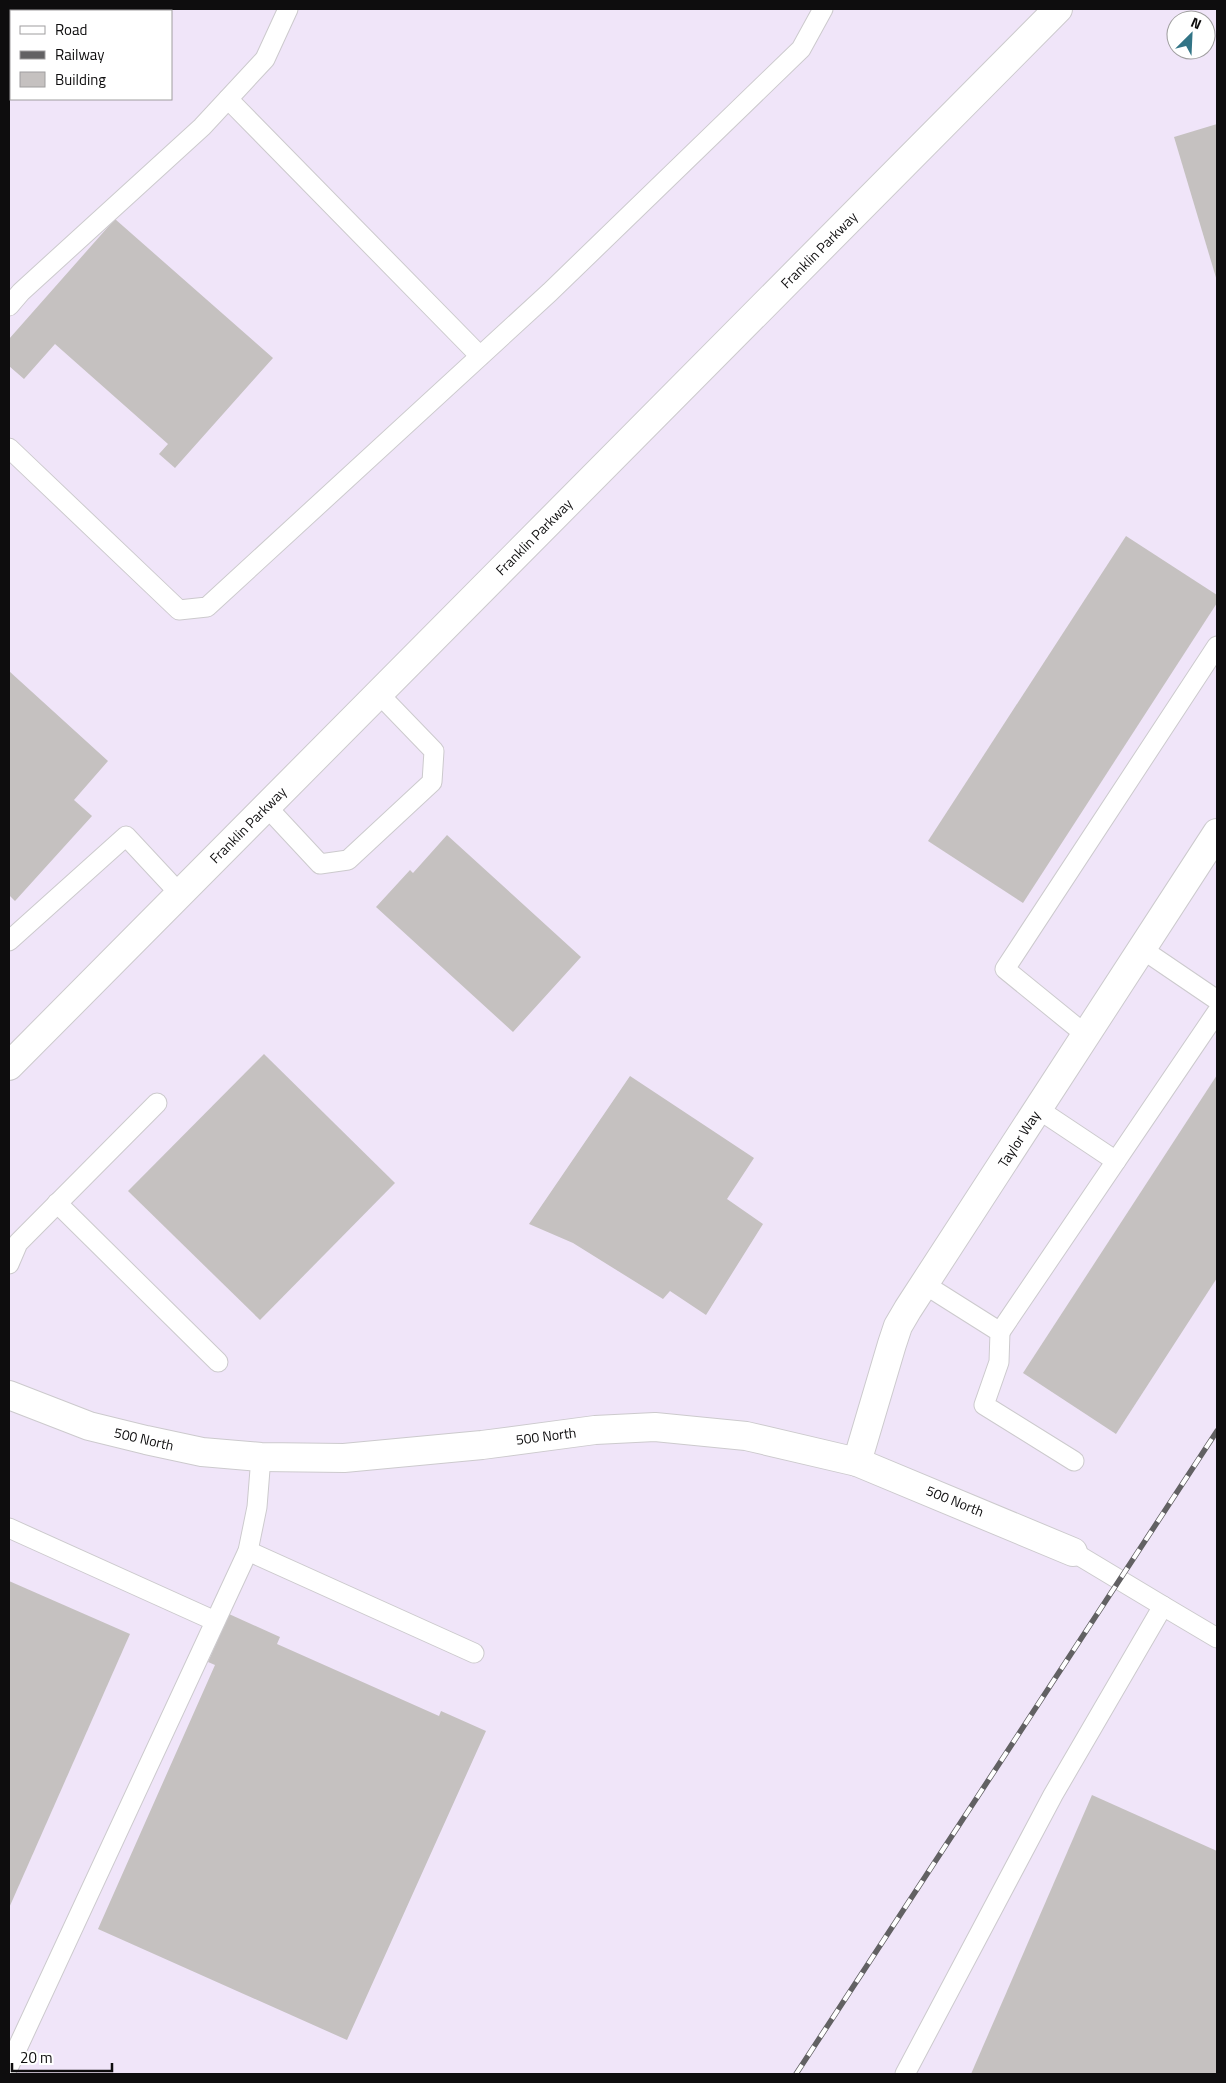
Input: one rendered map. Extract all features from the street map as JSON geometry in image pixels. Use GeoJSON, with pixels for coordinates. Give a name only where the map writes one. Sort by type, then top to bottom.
{"type":"FeatureCollection","features":[{"type":"Feature","properties":{"kind":"street","name":"Franklin Parkway"},"geometry":{"type":"LineString","coordinates":[[12,1056],[180,894],[1058,9]]}},
{"type":"Feature","properties":{"kind":"street","name":"Taylor Way"},"geometry":{"type":"LineString","coordinates":[[857,1462],[898,1326],[1217,833]]}},
{"type":"Feature","properties":{"kind":"street","name":"500 North"},"geometry":{"type":"LineString","coordinates":[[9,1395],[89,1426],[202,1452],[261,1457],[344,1458],[482,1445],[595,1430],[655,1427],[746,1436],[857,1462],[1073,1552]]}},
{"type":"Feature","properties":{"kind":"lane"},"geometry":{"type":"LineString","coordinates":[[9,306],[21,292],[202,127],[265,59],[288,9]]}},
{"type":"Feature","properties":{"kind":"lane"},"geometry":{"type":"LineString","coordinates":[[9,448],[179,610],[207,607],[557,285],[801,49],[823,9]]}},
{"type":"Feature","properties":{"kind":"lane"},"geometry":{"type":"LineString","coordinates":[[228,99],[480,356]]}},
{"type":"Feature","properties":{"kind":"lane"},"geometry":{"type":"LineString","coordinates":[[1086,1035],[1006,969],[1217,646]]}},
{"type":"Feature","properties":{"kind":"lane"},"geometry":{"type":"LineString","coordinates":[[266,806],[320,864],[348,860],[432,782],[434,751],[379,694]]}},
{"type":"Feature","properties":{"kind":"lane"},"geometry":{"type":"LineString","coordinates":[[9,941],[126,836],[180,894]]}},
{"type":"Feature","properties":{"kind":"lane"},"geometry":{"type":"LineString","coordinates":[[1142,949],[1217,1000]]}},
{"type":"Feature","properties":{"kind":"lane"},"geometry":{"type":"LineString","coordinates":[[1074,1462],[984,1405],[999,1362],[1000,1332],[1217,1012]]}},
{"type":"Feature","properties":{"kind":"lane"},"geometry":{"type":"LineString","coordinates":[[9,1264],[18,1243],[158,1102]]}},
{"type":"Feature","properties":{"kind":"lane"},"geometry":{"type":"LineString","coordinates":[[1038,1109],[1116,1161]]}},
{"type":"Feature","properties":{"kind":"lane"},"geometry":{"type":"LineString","coordinates":[[57,1202],[218,1362]]}},
{"type":"Feature","properties":{"kind":"lane"},"geometry":{"type":"LineString","coordinates":[[924,1284],[1000,1332]]}},
{"type":"Feature","properties":{"kind":"lane"},"geometry":{"type":"LineString","coordinates":[[9,2066],[248,1551],[257,1508],[261,1457]]}},
{"type":"Feature","properties":{"kind":"lane"},"geometry":{"type":"LineString","coordinates":[[9,1528],[215,1621]]}},
{"type":"Feature","properties":{"kind":"lane"},"geometry":{"type":"LineString","coordinates":[[248,1551],[474,1654]]}},
{"type":"Feature","properties":{"kind":"lane"},"geometry":{"type":"LineString","coordinates":[[1073,1552],[1217,1638]]}},
{"type":"Feature","properties":{"kind":"lane"},"geometry":{"type":"LineString","coordinates":[[904,2074],[1053,1795],[1163,1606]]}},
{"type":"Feature","properties":{"kind":"shaded area"},"geometry":{"type":"Polygon","coordinates":[[[9,9],[1217,9],[1217,2074],[9,2074],[9,9]]]}},
{"type":"Feature","properties":{"kind":"building"},"geometry":{"type":"Polygon","coordinates":[[[1217,124],[1217,281],[1174,137],[1217,124]]]}},
{"type":"Feature","properties":{"kind":"building"},"geometry":{"type":"Polygon","coordinates":[[[115,219],[273,358],[175,468],[159,454],[168,444],[55,344],[24,379],[9,366],[9,339],[115,219]]]}},
{"type":"Feature","properties":{"kind":"building"},"geometry":{"type":"Polygon","coordinates":[[[1126,536],[1217,595],[1217,603],[1023,903],[928,841],[1126,536]]]}},
{"type":"Feature","properties":{"kind":"building"},"geometry":{"type":"Polygon","coordinates":[[[9,671],[108,761],[74,800],[92,816],[15,901],[9,895],[9,671]]]}},
{"type":"Feature","properties":{"kind":"building"},"geometry":{"type":"Polygon","coordinates":[[[447,835],[581,957],[513,1032],[376,907],[410,870],[413,873],[447,835]]]}},
{"type":"Feature","properties":{"kind":"building"},"geometry":{"type":"Polygon","coordinates":[[[264,1054],[395,1183],[260,1320],[128,1191],[264,1054]]]}},
{"type":"Feature","properties":{"kind":"building"},"geometry":{"type":"Polygon","coordinates":[[[1217,1075],[1217,1278],[1116,1434],[1023,1373],[1217,1075]]]}},
{"type":"Feature","properties":{"kind":"building"},"geometry":{"type":"Polygon","coordinates":[[[630,1076],[754,1158],[727,1199],[763,1224],[706,1315],[670,1291],[663,1299],[573,1243],[529,1224],[630,1076]]]}},
{"type":"Feature","properties":{"kind":"building"},"geometry":{"type":"Polygon","coordinates":[[[9,1581],[130,1634],[9,1908],[9,1581]]]}},
{"type":"Feature","properties":{"kind":"building"},"geometry":{"type":"Polygon","coordinates":[[[229,1614],[280,1637],[277,1644],[439,1716],[441,1711],[486,1731],[347,2040],[98,1929],[215,1665],[208,1662],[229,1614]]]}},
{"type":"Feature","properties":{"kind":"building"},"geometry":{"type":"Polygon","coordinates":[[[1092,1795],[1217,1851],[1217,2074],[971,2074],[1092,1795]]]}},
{"type":"Feature","properties":{"kind":"railway"},"geometry":{"type":"LineString","coordinates":[[796,2074],[1217,1431]]}}]}
